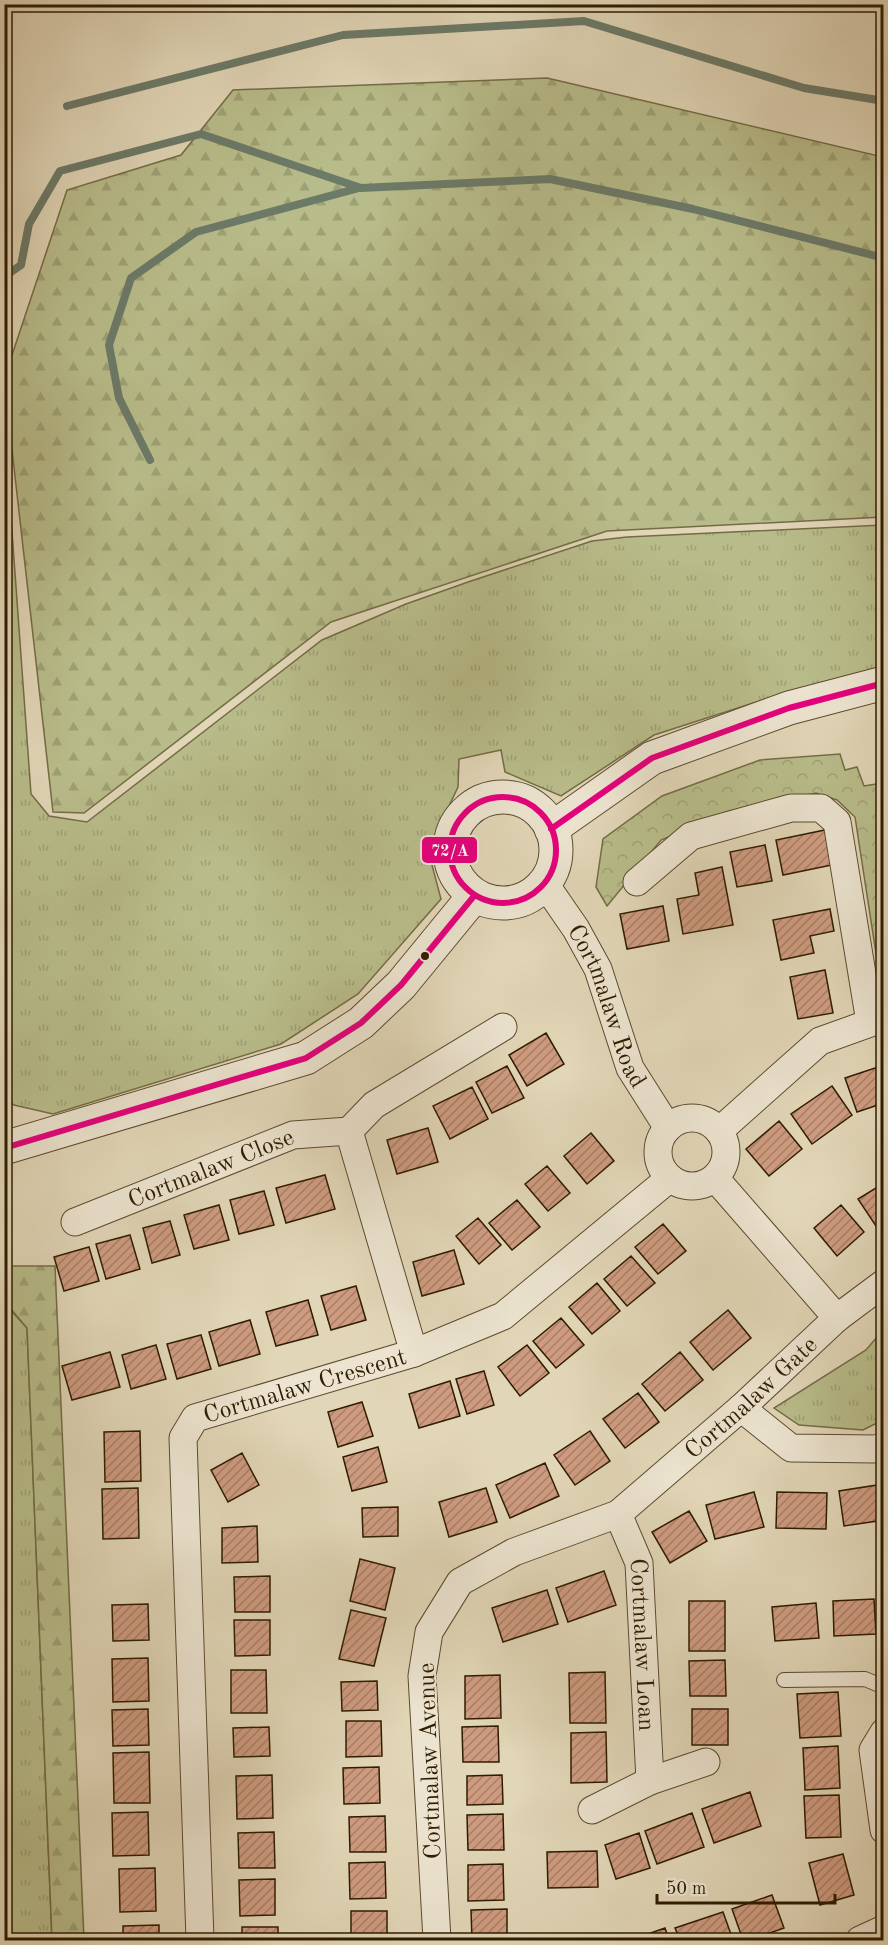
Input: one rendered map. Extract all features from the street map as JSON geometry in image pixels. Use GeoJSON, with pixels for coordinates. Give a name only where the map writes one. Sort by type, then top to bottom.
{"type":"FeatureCollection","features":[{"type":"Feature","properties":{"kind":"street"},"geometry":{"type":"LineString","coordinates":[[551,829],[652,758],[789,708],[884,684]]}},
{"type":"Feature","properties":{"kind":"street"},"geometry":{"type":"LineString","coordinates":[[488,798],[520,799],[533,805],[551,829],[557,852],[554,869],[545,884],[525,900],[505,903],[474,896],[465,889],[455,875],[450,859],[450,841],[455,826],[477,802],[488,798]]}},
{"type":"Feature","properties":{"kind":"street"},"geometry":{"type":"LineString","coordinates":[[637,882],[691,836],[791,808],[821,808],[837,822],[877,1020],[820,1041],[719,1131]]}},
{"type":"Feature","properties":{"kind":"street","name":"Cortmalaw Road"},"geometry":{"type":"LineString","coordinates":[[545,884],[576,929],[598,969],[630,1068],[668,1128]]}},
{"type":"Feature","properties":{"kind":"street"},"geometry":{"type":"LineString","coordinates":[[4,1149],[306,1058],[361,1023],[401,985],[474,896]]}},
{"type":"Feature","properties":{"kind":"street"},"geometry":{"type":"LineString","coordinates":[[414,1353],[349,1131],[374,1106],[502,1028]]}},
{"type":"Feature","properties":{"kind":"street"},"geometry":{"type":"LineString","coordinates":[[688,1118],[710,1123],[719,1131],[727,1150],[722,1170],[715,1178],[697,1186],[687,1186],[670,1178],[658,1159],[658,1148],[668,1128],[688,1118]]}},
{"type":"Feature","properties":{"kind":"street","name":"Cortmalaw Close"},"geometry":{"type":"LineString","coordinates":[[75,1222],[293,1135],[349,1131]]}},
{"type":"Feature","properties":{"kind":"street","name":"Cortmalaw Crescent"},"geometry":{"type":"LineString","coordinates":[[200,1941],[183,1438],[195,1418],[414,1353],[503,1316],[670,1178]]}},
{"type":"Feature","properties":{"kind":"street"},"geometry":{"type":"LineString","coordinates":[[715,1178],[837,1318]]}},
{"type":"Feature","properties":{"kind":"street","name":"Cortmalaw Gate"},"geometry":{"type":"LineString","coordinates":[[618,1514],[741,1408],[837,1318],[884,1283]]}},
{"type":"Feature","properties":{"kind":"street"},"geometry":{"type":"LineString","coordinates":[[741,1408],[791,1448],[876,1449],[884,1446]]}},
{"type":"Feature","properties":{"kind":"street","name":"Cortmalaw Loan"},"geometry":{"type":"LineString","coordinates":[[618,1514],[639,1563],[650,1781]]}},
{"type":"Feature","properties":{"kind":"street","name":"Cortmalaw Avenue"},"geometry":{"type":"LineString","coordinates":[[437,1941],[422,1676],[429,1632],[460,1582],[514,1552],[618,1514]]}},
{"type":"Feature","properties":{"kind":"street"},"geometry":{"type":"LineString","coordinates":[[884,1732],[873,1750],[884,1830]]}},
{"type":"Feature","properties":{"kind":"street"},"geometry":{"type":"LineString","coordinates":[[592,1810],[650,1781],[706,1762]]}},
{"type":"Feature","properties":{"kind":"street"},"geometry":{"type":"LineString","coordinates":[[860,1941],[884,1929]]}},
{"type":"Feature","properties":{"kind":"lane"},"geometry":{"type":"LineString","coordinates":[[784,1680],[865,1679],[884,1687]]}},
{"type":"Feature","properties":{"kind":"green space"},"geometry":{"type":"Polygon","coordinates":[[[547,78],[883,157],[883,517],[607,531],[331,622],[84,813],[53,812],[4,379],[67,190],[181,155],[233,90],[547,78]]]}},
{"type":"Feature","properties":{"kind":"green space"},"geometry":{"type":"Polygon","coordinates":[[[4,421],[31,794],[49,816],[87,822],[322,640],[406,604],[592,541],[627,537],[883,525],[883,671],[772,697],[654,735],[561,796],[505,772],[501,750],[459,759],[458,787],[428,850],[441,899],[358,994],[281,1044],[53,1114],[14,1105],[4,1097],[4,421]]]}},
{"type":"Feature","properties":{"kind":"green space"},"geometry":{"type":"Polygon","coordinates":[[[840,754],[845,770],[857,767],[864,786],[883,783],[883,999],[855,817],[837,800],[816,793],[729,811],[661,840],[607,906],[596,887],[603,839],[662,796],[760,760],[840,754]]]}},
{"type":"Feature","properties":{"kind":"green space"},"geometry":{"type":"Polygon","coordinates":[[[4,1266],[55,1266],[84,1940],[52,1940],[27,1328],[5,1302],[4,1266]]]}},
{"type":"Feature","properties":{"kind":"green space"},"geometry":{"type":"Polygon","coordinates":[[[4,1303],[27,1328],[52,1940],[5,1940],[4,1303]]]}},
{"type":"Feature","properties":{"kind":"green space"},"geometry":{"type":"Polygon","coordinates":[[[883,1330],[883,1420],[863,1430],[799,1425],[774,1408],[866,1350],[883,1330]]]}},
{"type":"Feature","properties":{"kind":"building"},"geometry":{"type":"Polygon","coordinates":[[[825,830],[832,865],[783,875],[776,840],[825,830]]]}},
{"type":"Feature","properties":{"kind":"building"},"geometry":{"type":"Polygon","coordinates":[[[765,845],[772,881],[737,887],[730,852],[765,845]]]}},
{"type":"Feature","properties":{"kind":"building"},"geometry":{"type":"Polygon","coordinates":[[[722,867],[733,925],[683,934],[677,899],[699,895],[695,873],[722,867]]]}},
{"type":"Feature","properties":{"kind":"building"},"geometry":{"type":"Polygon","coordinates":[[[663,906],[669,941],[627,949],[620,914],[663,906]]]}},
{"type":"Feature","properties":{"kind":"building"},"geometry":{"type":"Polygon","coordinates":[[[830,909],[834,931],[810,936],[814,953],[781,960],[773,920],[830,909]]]}},
{"type":"Feature","properties":{"kind":"building"},"geometry":{"type":"Polygon","coordinates":[[[825,970],[833,1013],[798,1019],[790,977],[825,970]]]}},
{"type":"Feature","properties":{"kind":"building"},"geometry":{"type":"Polygon","coordinates":[[[546,1033],[564,1064],[527,1086],[509,1055],[546,1033]]]}},
{"type":"Feature","properties":{"kind":"building"},"geometry":{"type":"Polygon","coordinates":[[[884,1065],[884,1103],[857,1112],[845,1078],[884,1065]]]}},
{"type":"Feature","properties":{"kind":"building"},"geometry":{"type":"Polygon","coordinates":[[[507,1066],[524,1098],[492,1113],[476,1082],[507,1066]]]}},
{"type":"Feature","properties":{"kind":"building"},"geometry":{"type":"Polygon","coordinates":[[[832,1086],[852,1115],[812,1144],[791,1114],[832,1086]]]}},
{"type":"Feature","properties":{"kind":"building"},"geometry":{"type":"Polygon","coordinates":[[[472,1087],[488,1119],[450,1139],[433,1106],[472,1087]]]}},
{"type":"Feature","properties":{"kind":"building"},"geometry":{"type":"Polygon","coordinates":[[[779,1121],[802,1149],[769,1176],[746,1149],[779,1121]]]}},
{"type":"Feature","properties":{"kind":"building"},"geometry":{"type":"Polygon","coordinates":[[[428,1128],[438,1162],[397,1174],[387,1140],[428,1128]]]}},
{"type":"Feature","properties":{"kind":"building"},"geometry":{"type":"Polygon","coordinates":[[[591,1133],[614,1161],[587,1184],[564,1156],[591,1133]]]}},
{"type":"Feature","properties":{"kind":"building"},"geometry":{"type":"Polygon","coordinates":[[[547,1166],[570,1193],[548,1211],[525,1184],[547,1166]]]}},
{"type":"Feature","properties":{"kind":"building"},"geometry":{"type":"Polygon","coordinates":[[[325,1175],[335,1209],[286,1223],[276,1188],[325,1175]]]}},
{"type":"Feature","properties":{"kind":"building"},"geometry":{"type":"Polygon","coordinates":[[[884,1183],[884,1225],[878,1229],[858,1199],[884,1183]]]}},
{"type":"Feature","properties":{"kind":"building"},"geometry":{"type":"Polygon","coordinates":[[[264,1191],[274,1225],[239,1234],[230,1200],[264,1191]]]}},
{"type":"Feature","properties":{"kind":"building"},"geometry":{"type":"Polygon","coordinates":[[[517,1200],[540,1227],[512,1250],[489,1223],[517,1200]]]}},
{"type":"Feature","properties":{"kind":"building"},"geometry":{"type":"Polygon","coordinates":[[[219,1205],[229,1240],[194,1249],[184,1215],[219,1205]]]}},
{"type":"Feature","properties":{"kind":"building"},"geometry":{"type":"Polygon","coordinates":[[[841,1205],[864,1232],[837,1256],[814,1228],[841,1205]]]}},
{"type":"Feature","properties":{"kind":"building"},"geometry":{"type":"Polygon","coordinates":[[[478,1218],[501,1245],[479,1264],[456,1236],[478,1218]]]}},
{"type":"Feature","properties":{"kind":"building"},"geometry":{"type":"Polygon","coordinates":[[[170,1221],[180,1255],[152,1263],[143,1228],[170,1221]]]}},
{"type":"Feature","properties":{"kind":"building"},"geometry":{"type":"Polygon","coordinates":[[[663,1224],[686,1251],[658,1274],[635,1247],[663,1224]]]}},
{"type":"Feature","properties":{"kind":"building"},"geometry":{"type":"Polygon","coordinates":[[[130,1235],[140,1269],[106,1279],[96,1244],[130,1235]]]}},
{"type":"Feature","properties":{"kind":"building"},"geometry":{"type":"Polygon","coordinates":[[[89,1247],[99,1281],[64,1291],[54,1257],[89,1247]]]}},
{"type":"Feature","properties":{"kind":"building"},"geometry":{"type":"Polygon","coordinates":[[[454,1250],[464,1284],[422,1296],[413,1262],[454,1250]]]}},
{"type":"Feature","properties":{"kind":"building"},"geometry":{"type":"Polygon","coordinates":[[[631,1256],[655,1283],[627,1306],[604,1279],[631,1256]]]}},
{"type":"Feature","properties":{"kind":"building"},"geometry":{"type":"Polygon","coordinates":[[[597,1283],[620,1311],[592,1334],[569,1307],[597,1283]]]}},
{"type":"Feature","properties":{"kind":"building"},"geometry":{"type":"Polygon","coordinates":[[[356,1286],[366,1320],[331,1330],[321,1296],[356,1286]]]}},
{"type":"Feature","properties":{"kind":"building"},"geometry":{"type":"Polygon","coordinates":[[[308,1300],[318,1335],[276,1346],[266,1312],[308,1300]]]}},
{"type":"Feature","properties":{"kind":"building"},"geometry":{"type":"Polygon","coordinates":[[[728,1310],[751,1338],[713,1370],[690,1342],[728,1310]]]}},
{"type":"Feature","properties":{"kind":"building"},"geometry":{"type":"Polygon","coordinates":[[[561,1318],[584,1345],[556,1368],[533,1341],[561,1318]]]}},
{"type":"Feature","properties":{"kind":"building"},"geometry":{"type":"Polygon","coordinates":[[[250,1320],[260,1354],[219,1366],[209,1332],[250,1320]]]}},
{"type":"Feature","properties":{"kind":"building"},"geometry":{"type":"Polygon","coordinates":[[[201,1335],[211,1369],[177,1379],[167,1344],[201,1335]]]}},
{"type":"Feature","properties":{"kind":"building"},"geometry":{"type":"Polygon","coordinates":[[[156,1345],[166,1379],[131,1389],[122,1355],[156,1345]]]}},
{"type":"Feature","properties":{"kind":"building"},"geometry":{"type":"Polygon","coordinates":[[[527,1345],[549,1373],[520,1396],[498,1367],[527,1345]]]}},
{"type":"Feature","properties":{"kind":"building"},"geometry":{"type":"Polygon","coordinates":[[[110,1352],[120,1387],[72,1400],[62,1366],[110,1352]]]}},
{"type":"Feature","properties":{"kind":"building"},"geometry":{"type":"Polygon","coordinates":[[[680,1352],[703,1380],[665,1411],[642,1384],[680,1352]]]}},
{"type":"Feature","properties":{"kind":"building"},"geometry":{"type":"Polygon","coordinates":[[[484,1371],[494,1405],[467,1414],[456,1379],[484,1371]]]}},
{"type":"Feature","properties":{"kind":"building"},"geometry":{"type":"Polygon","coordinates":[[[450,1381],[460,1416],[419,1428],[409,1394],[450,1381]]]}},
{"type":"Feature","properties":{"kind":"building"},"geometry":{"type":"Polygon","coordinates":[[[638,1393],[659,1422],[625,1448],[603,1419],[638,1393]]]}},
{"type":"Feature","properties":{"kind":"building"},"geometry":{"type":"Polygon","coordinates":[[[362,1402],[373,1436],[338,1447],[328,1412],[362,1402]]]}},
{"type":"Feature","properties":{"kind":"building"},"geometry":{"type":"Polygon","coordinates":[[[140,1431],[141,1481],[105,1482],[104,1432],[140,1431]]]}},
{"type":"Feature","properties":{"kind":"building"},"geometry":{"type":"Polygon","coordinates":[[[590,1431],[610,1461],[575,1485],[554,1455],[590,1431]]]}},
{"type":"Feature","properties":{"kind":"building"},"geometry":{"type":"Polygon","coordinates":[[[378,1447],[387,1482],[352,1491],[343,1457],[378,1447]]]}},
{"type":"Feature","properties":{"kind":"building"},"geometry":{"type":"Polygon","coordinates":[[[242,1453],[259,1485],[228,1502],[211,1470],[242,1453]]]}},
{"type":"Feature","properties":{"kind":"building"},"geometry":{"type":"Polygon","coordinates":[[[545,1463],[559,1496],[510,1518],[496,1485],[545,1463]]]}},
{"type":"Feature","properties":{"kind":"building"},"geometry":{"type":"Polygon","coordinates":[[[884,1484],[884,1520],[844,1526],[839,1491],[884,1484]]]}},
{"type":"Feature","properties":{"kind":"building"},"geometry":{"type":"Polygon","coordinates":[[[138,1488],[139,1538],[103,1539],[102,1489],[138,1488]]]}},
{"type":"Feature","properties":{"kind":"building"},"geometry":{"type":"Polygon","coordinates":[[[486,1488],[497,1522],[449,1537],[439,1502],[486,1488]]]}},
{"type":"Feature","properties":{"kind":"building"},"geometry":{"type":"Polygon","coordinates":[[[754,1492],[764,1527],[715,1539],[706,1505],[754,1492]]]}},
{"type":"Feature","properties":{"kind":"building"},"geometry":{"type":"Polygon","coordinates":[[[777,1492],[827,1493],[826,1529],[776,1528],[777,1492]]]}},
{"type":"Feature","properties":{"kind":"building"},"geometry":{"type":"Polygon","coordinates":[[[398,1507],[398,1536],[363,1537],[362,1508],[398,1507]]]}},
{"type":"Feature","properties":{"kind":"building"},"geometry":{"type":"Polygon","coordinates":[[[689,1511],[707,1541],[670,1563],[652,1532],[689,1511]]]}},
{"type":"Feature","properties":{"kind":"building"},"geometry":{"type":"Polygon","coordinates":[[[257,1526],[258,1562],[222,1563],[222,1528],[257,1526]]]}},
{"type":"Feature","properties":{"kind":"building"},"geometry":{"type":"Polygon","coordinates":[[[360,1559],[395,1568],[385,1610],[350,1601],[360,1559]]]}},
{"type":"Feature","properties":{"kind":"building"},"geometry":{"type":"Polygon","coordinates":[[[604,1571],[616,1605],[568,1622],[556,1588],[604,1571]]]}},
{"type":"Feature","properties":{"kind":"building"},"geometry":{"type":"Polygon","coordinates":[[[270,1576],[270,1612],[235,1612],[234,1577],[270,1576]]]}},
{"type":"Feature","properties":{"kind":"building"},"geometry":{"type":"Polygon","coordinates":[[[547,1590],[558,1624],[503,1642],[492,1608],[547,1590]]]}},
{"type":"Feature","properties":{"kind":"building"},"geometry":{"type":"Polygon","coordinates":[[[874,1599],[876,1634],[834,1636],[833,1601],[874,1599]]]}},
{"type":"Feature","properties":{"kind":"building"},"geometry":{"type":"Polygon","coordinates":[[[689,1601],[725,1601],[725,1651],[689,1651],[689,1601]]]}},
{"type":"Feature","properties":{"kind":"building"},"geometry":{"type":"Polygon","coordinates":[[[816,1603],[819,1638],[775,1641],[772,1607],[816,1603]]]}},
{"type":"Feature","properties":{"kind":"building"},"geometry":{"type":"Polygon","coordinates":[[[148,1604],[149,1640],[113,1641],[112,1605],[148,1604]]]}},
{"type":"Feature","properties":{"kind":"building"},"geometry":{"type":"Polygon","coordinates":[[[351,1610],[386,1618],[374,1666],[339,1659],[351,1610]]]}},
{"type":"Feature","properties":{"kind":"building"},"geometry":{"type":"Polygon","coordinates":[[[234,1620],[270,1620],[270,1655],[235,1656],[234,1620]]]}},
{"type":"Feature","properties":{"kind":"building"},"geometry":{"type":"Polygon","coordinates":[[[148,1658],[149,1701],[113,1702],[112,1659],[148,1658]]]}},
{"type":"Feature","properties":{"kind":"building"},"geometry":{"type":"Polygon","coordinates":[[[725,1660],[726,1696],[690,1696],[689,1661],[725,1660]]]}},
{"type":"Feature","properties":{"kind":"building"},"geometry":{"type":"Polygon","coordinates":[[[231,1670],[266,1670],[267,1713],[231,1713],[231,1670]]]}},
{"type":"Feature","properties":{"kind":"building"},"geometry":{"type":"Polygon","coordinates":[[[605,1672],[606,1723],[570,1723],[569,1673],[605,1672]]]}},
{"type":"Feature","properties":{"kind":"building"},"geometry":{"type":"Polygon","coordinates":[[[500,1675],[501,1718],[465,1719],[465,1676],[500,1675]]]}},
{"type":"Feature","properties":{"kind":"building"},"geometry":{"type":"Polygon","coordinates":[[[377,1681],[378,1710],[342,1711],[341,1682],[377,1681]]]}},
{"type":"Feature","properties":{"kind":"building"},"geometry":{"type":"Polygon","coordinates":[[[838,1692],[841,1736],[800,1738],[797,1694],[838,1692]]]}},
{"type":"Feature","properties":{"kind":"building"},"geometry":{"type":"Polygon","coordinates":[[[148,1709],[149,1745],[113,1746],[112,1710],[148,1709]]]}},
{"type":"Feature","properties":{"kind":"building"},"geometry":{"type":"Polygon","coordinates":[[[692,1709],[728,1709],[728,1745],[692,1745],[692,1709]]]}},
{"type":"Feature","properties":{"kind":"building"},"geometry":{"type":"Polygon","coordinates":[[[346,1721],[381,1721],[382,1756],[346,1757],[346,1721]]]}},
{"type":"Feature","properties":{"kind":"building"},"geometry":{"type":"Polygon","coordinates":[[[498,1726],[499,1762],[463,1762],[462,1727],[498,1726]]]}},
{"type":"Feature","properties":{"kind":"building"},"geometry":{"type":"Polygon","coordinates":[[[269,1727],[270,1756],[234,1757],[233,1728],[269,1727]]]}},
{"type":"Feature","properties":{"kind":"building"},"geometry":{"type":"Polygon","coordinates":[[[606,1732],[607,1782],[571,1783],[571,1733],[606,1732]]]}},
{"type":"Feature","properties":{"kind":"building"},"geometry":{"type":"Polygon","coordinates":[[[838,1746],[840,1788],[805,1790],[803,1748],[838,1746]]]}},
{"type":"Feature","properties":{"kind":"building"},"geometry":{"type":"Polygon","coordinates":[[[149,1752],[150,1803],[114,1803],[113,1753],[149,1752]]]}},
{"type":"Feature","properties":{"kind":"building"},"geometry":{"type":"Polygon","coordinates":[[[379,1767],[380,1803],[344,1804],[343,1768],[379,1767]]]}},
{"type":"Feature","properties":{"kind":"building"},"geometry":{"type":"Polygon","coordinates":[[[272,1775],[273,1818],[237,1819],[236,1776],[272,1775]]]}},
{"type":"Feature","properties":{"kind":"building"},"geometry":{"type":"Polygon","coordinates":[[[502,1775],[503,1804],[467,1805],[467,1776],[502,1775]]]}},
{"type":"Feature","properties":{"kind":"building"},"geometry":{"type":"Polygon","coordinates":[[[750,1792],[761,1826],[714,1843],[702,1809],[750,1792]]]}},
{"type":"Feature","properties":{"kind":"building"},"geometry":{"type":"Polygon","coordinates":[[[839,1795],[841,1837],[806,1838],[804,1796],[839,1795]]]}},
{"type":"Feature","properties":{"kind":"building"},"geometry":{"type":"Polygon","coordinates":[[[148,1812],[149,1855],[113,1856],[112,1813],[148,1812]]]}},
{"type":"Feature","properties":{"kind":"building"},"geometry":{"type":"Polygon","coordinates":[[[692,1813],[704,1847],[657,1864],[645,1831],[692,1813]]]}},
{"type":"Feature","properties":{"kind":"building"},"geometry":{"type":"Polygon","coordinates":[[[503,1814],[504,1850],[468,1850],[467,1815],[503,1814]]]}},
{"type":"Feature","properties":{"kind":"building"},"geometry":{"type":"Polygon","coordinates":[[[385,1816],[386,1852],[350,1852],[349,1817],[385,1816]]]}},
{"type":"Feature","properties":{"kind":"building"},"geometry":{"type":"Polygon","coordinates":[[[274,1832],[275,1868],[239,1868],[238,1833],[274,1832]]]}},
{"type":"Feature","properties":{"kind":"building"},"geometry":{"type":"Polygon","coordinates":[[[639,1833],[650,1868],[616,1879],[605,1845],[639,1833]]]}},
{"type":"Feature","properties":{"kind":"building"},"geometry":{"type":"Polygon","coordinates":[[[597,1851],[598,1887],[548,1888],[547,1852],[597,1851]]]}},
{"type":"Feature","properties":{"kind":"building"},"geometry":{"type":"Polygon","coordinates":[[[843,1854],[854,1895],[820,1905],[809,1863],[843,1854]]]}},
{"type":"Feature","properties":{"kind":"building"},"geometry":{"type":"Polygon","coordinates":[[[385,1862],[386,1898],[350,1899],[349,1863],[385,1862]]]}},
{"type":"Feature","properties":{"kind":"building"},"geometry":{"type":"Polygon","coordinates":[[[503,1864],[504,1900],[468,1901],[468,1865],[503,1864]]]}},
{"type":"Feature","properties":{"kind":"building"},"geometry":{"type":"Polygon","coordinates":[[[155,1868],[156,1911],[120,1912],[119,1869],[155,1868]]]}},
{"type":"Feature","properties":{"kind":"building"},"geometry":{"type":"Polygon","coordinates":[[[275,1879],[275,1915],[240,1916],[239,1880],[275,1879]]]}},
{"type":"Feature","properties":{"kind":"building"},"geometry":{"type":"Polygon","coordinates":[[[772,1895],[784,1928],[750,1940],[743,1940],[732,1909],[772,1895]]]}},
{"type":"Feature","properties":{"kind":"building"},"geometry":{"type":"Polygon","coordinates":[[[507,1909],[507,1940],[472,1940],[471,1910],[507,1909]]]}},
{"type":"Feature","properties":{"kind":"building"},"geometry":{"type":"Polygon","coordinates":[[[351,1911],[387,1911],[387,1940],[351,1940],[351,1911]]]}},
{"type":"Feature","properties":{"kind":"building"},"geometry":{"type":"Polygon","coordinates":[[[723,1912],[733,1940],[680,1940],[675,1928],[723,1912]]]}},
{"type":"Feature","properties":{"kind":"building"},"geometry":{"type":"Polygon","coordinates":[[[159,1925],[159,1940],[123,1940],[123,1926],[159,1925]]]}},
{"type":"Feature","properties":{"kind":"building"},"geometry":{"type":"Polygon","coordinates":[[[242,1927],[278,1927],[278,1940],[242,1940],[242,1927]]]}},
{"type":"Feature","properties":{"kind":"building"},"geometry":{"type":"Polygon","coordinates":[[[665,1928],[669,1940],[631,1940],[665,1928]]]}},
{"type":"Feature","properties":{"kind":"waterway"},"geometry":{"type":"LineString","coordinates":[[67,106],[343,35],[584,21],[804,88],[884,101]]}},
{"type":"Feature","properties":{"kind":"waterway"},"geometry":{"type":"LineString","coordinates":[[8,274],[21,265],[29,224],[60,171],[201,134],[361,188],[550,179],[693,209],[884,258]]}},
{"type":"Feature","properties":{"kind":"waterway"},"geometry":{"type":"LineString","coordinates":[[150,460],[119,398],[109,345],[131,278],[196,232],[359,188]]}},
{"type":"Feature","properties":{"kind":"transit line","name":"72/A"},"geometry":{"type":"LineString","coordinates":[[551,829],[652,758],[789,708],[884,683]]}},
{"type":"Feature","properties":{"kind":"transit line","name":"72/A"},"geometry":{"type":"LineString","coordinates":[[503,797],[523,801],[541,812],[552,830],[556,850],[552,870],[541,888],[523,899],[503,903],[483,899],[465,888],[454,870],[450,850],[454,830],[465,812],[483,801],[503,797]]}},
{"type":"Feature","properties":{"kind":"transit line","name":"72/A"},"geometry":{"type":"LineString","coordinates":[[4,1148],[306,1058],[361,1023],[401,985],[474,896]]}}]}
